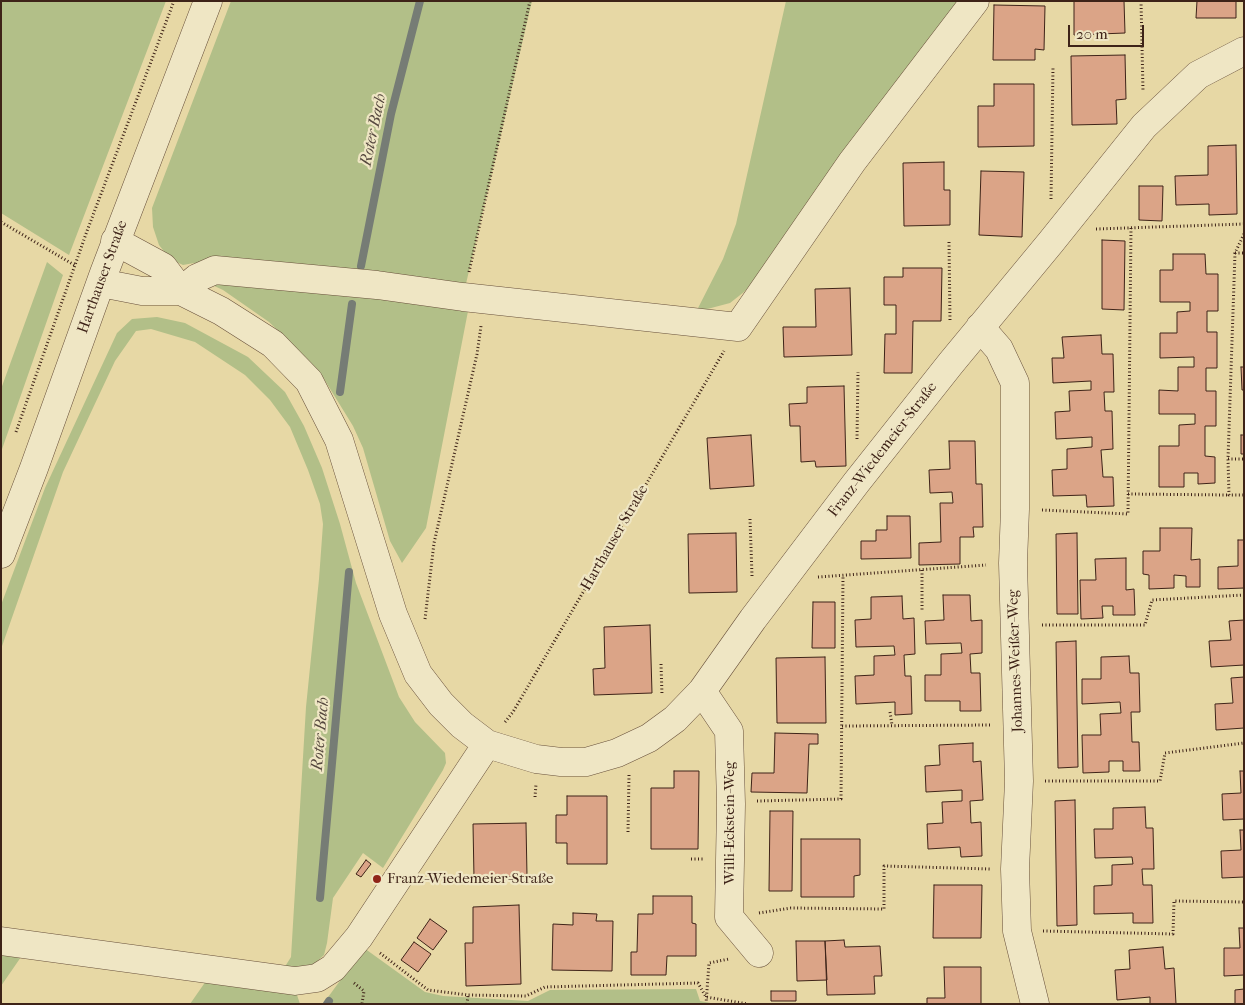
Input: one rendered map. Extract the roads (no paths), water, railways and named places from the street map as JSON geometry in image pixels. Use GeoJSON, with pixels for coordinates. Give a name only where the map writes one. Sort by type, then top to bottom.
{"type":"FeatureCollection","features":[{"type":"Feature","properties":{"kind":"street","name":"Harthauser Straße"},"geometry":{"type":"LineString","coordinates":[[1,554],[102,278],[208,1]]}},
{"type":"Feature","properties":{"kind":"street"},"geometry":{"type":"LineString","coordinates":[[181,291],[197,278],[215,270],[377,285],[474,298],[738,327],[852,162],[974,1]]}},
{"type":"Feature","properties":{"kind":"street","name":"Franz-Wiedemeier-Straße"},"geometry":{"type":"LineString","coordinates":[[116,242],[163,267],[181,291],[221,311],[272,344],[309,381],[339,440],[393,614],[418,674],[441,704],[462,725],[487,744],[536,759],[586,762],[617,753],[649,738],[675,719],[702,691],[856,483],[1144,126],[1198,75],[1244,51]]}},
{"type":"Feature","properties":{"kind":"street","name":"Franz-Wiedemeier-Straße"},"geometry":{"type":"LineString","coordinates":[[102,278],[142,291],[181,291]]}},
{"type":"Feature","properties":{"kind":"street","name":"Johannes-Weißer-Weg"},"geometry":{"type":"LineString","coordinates":[[980,327],[999,349],[1015,383],[1013,563],[1019,781],[1015,869],[1017,931],[1035,1004]]}},
{"type":"Feature","properties":{"kind":"street","name":"Willi-Eckstein-Weg"},"geometry":{"type":"LineString","coordinates":[[702,691],[729,731],[731,804],[729,917],[759,953]]}},
{"type":"Feature","properties":{"kind":"street"},"geometry":{"type":"LineString","coordinates":[[1,941],[295,981],[316,978],[333,968],[359,937],[487,744]]}},
{"type":"Feature","properties":{"kind":"waterway","name":"Roter Bach"},"geometry":{"type":"LineString","coordinates":[[361,266],[391,114],[420,1]]}},
{"type":"Feature","properties":{"kind":"waterway","name":"Roter Bach"},"geometry":{"type":"LineString","coordinates":[[340,392],[352,304]]}},
{"type":"Feature","properties":{"kind":"waterway","name":"Roter Bach"},"geometry":{"type":"LineString","coordinates":[[320,898],[349,572]]}},
{"type":"Feature","properties":{"kind":"place","name":"Franz-Wiedemeier-Straße"},"geometry":{"type":"Point","coordinates":[377,879]}}]}
